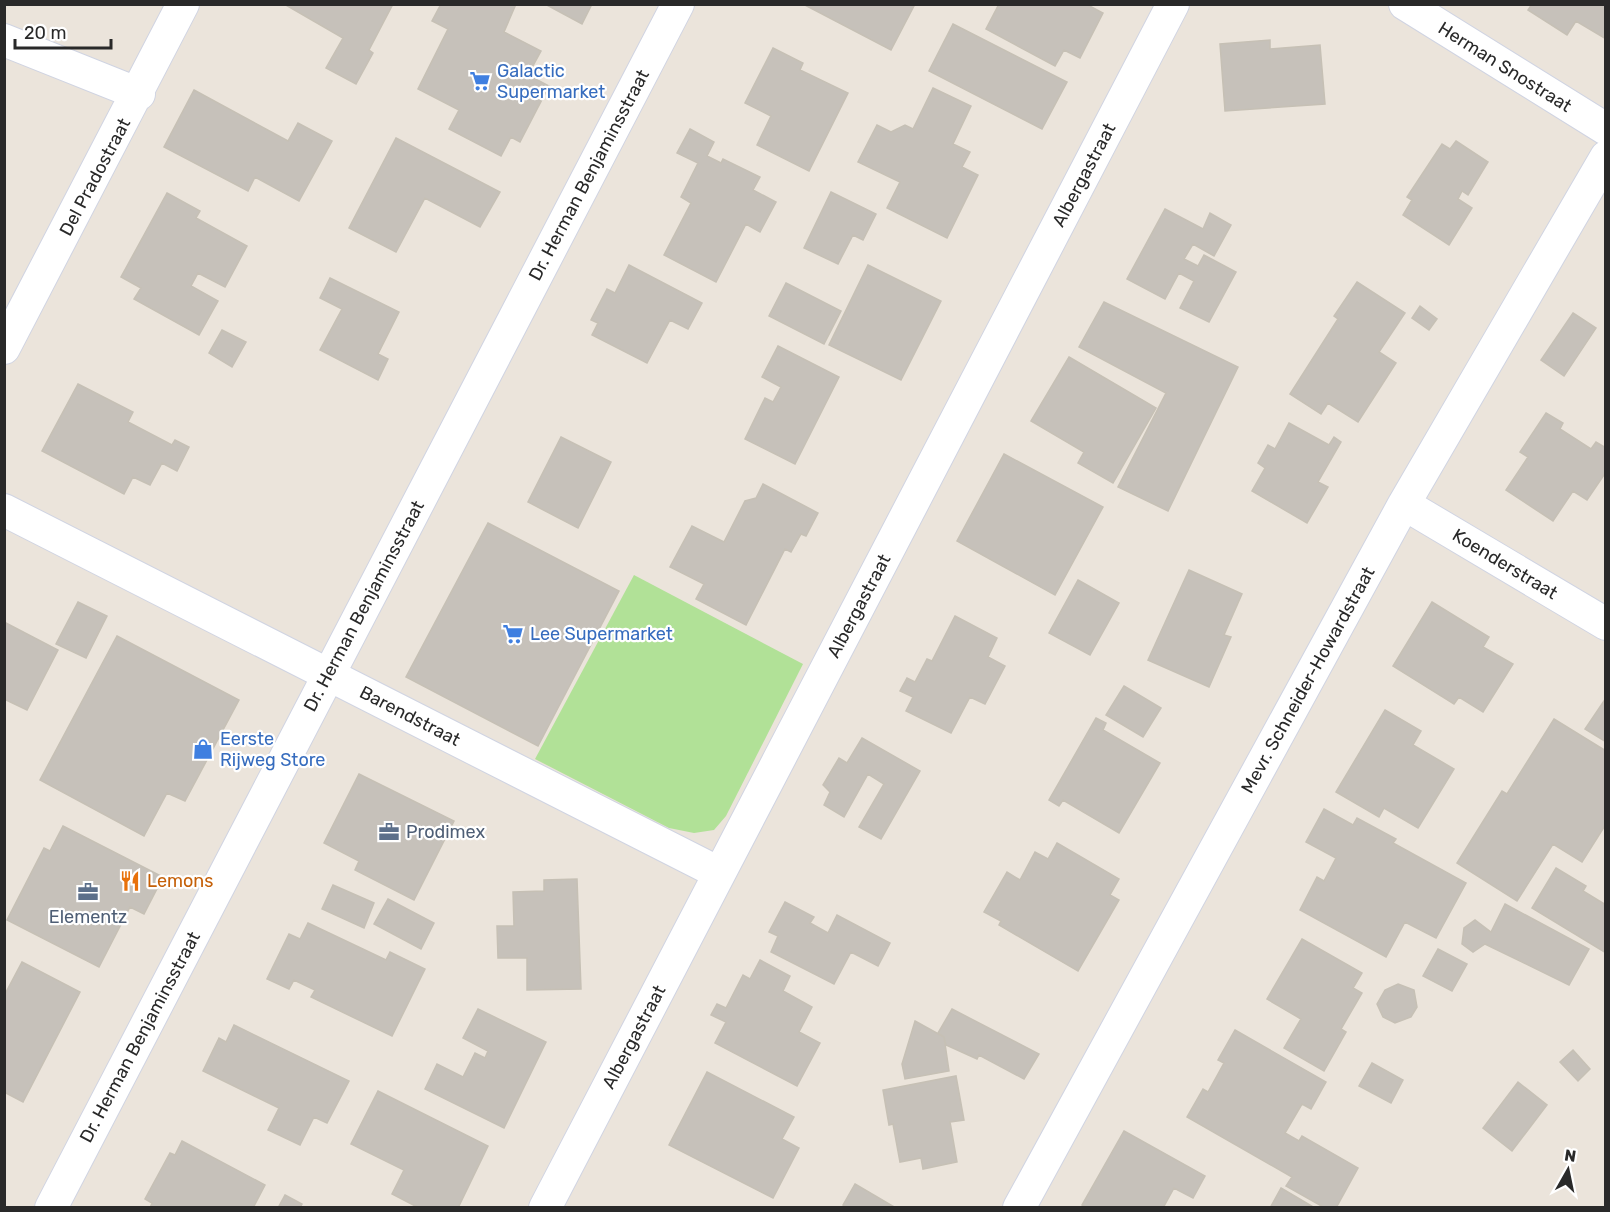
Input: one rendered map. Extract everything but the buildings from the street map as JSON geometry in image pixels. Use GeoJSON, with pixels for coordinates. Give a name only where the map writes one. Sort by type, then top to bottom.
{"type":"FeatureCollection","features":[{"type":"Feature","properties":{"kind":"street","name":"Del Pradostraat"},"geometry":{"type":"LineString","coordinates":[[4,348],[139,94],[183,4]]}},
{"type":"Feature","properties":{"kind":"street","name":"Dr. Herman Benjaminsstraat"},"geometry":{"type":"LineString","coordinates":[[51,1208],[678,4]]}},
{"type":"Feature","properties":{"kind":"street","name":"Albergastraat"},"geometry":{"type":"LineString","coordinates":[[545,1208],[1173,4]]}},
{"type":"Feature","properties":{"kind":"street","name":"Herman Snostraat"},"geometry":{"type":"LineString","coordinates":[[1405,4],[1605,129]]}},
{"type":"Feature","properties":{"kind":"street"},"geometry":{"type":"LineString","coordinates":[[4,40],[139,94]]}},
{"type":"Feature","properties":{"kind":"street","name":"Mevr. Schneider-Howardstraat"},"geometry":{"type":"LineString","coordinates":[[1019,1208],[1404,504],[1605,157]]}},
{"type":"Feature","properties":{"kind":"street","name":"Koenderstraat"},"geometry":{"type":"LineString","coordinates":[[1404,504],[1605,624]]}},
{"type":"Feature","properties":{"kind":"street","name":"Barendstraat"},"geometry":{"type":"LineString","coordinates":[[4,510],[719,873]]}},
{"type":"Feature","properties":{"kind":"green space"},"geometry":{"type":"Polygon","coordinates":[[[634,575],[803,664],[726,816],[714,830],[694,833],[669,828],[535,759],[634,575]]]}},
{"type":"Feature","properties":{"kind":"place","name":"Galactic Supermarket"},"geometry":{"type":"Point","coordinates":[480,81]}},
{"type":"Feature","properties":{"kind":"place","name":"Lee Supermarket"},"geometry":{"type":"Point","coordinates":[513,634]}},
{"type":"Feature","properties":{"kind":"place","name":"Eerste Rijweg Store"},"geometry":{"type":"Point","coordinates":[203,749]}},
{"type":"Feature","properties":{"kind":"place","name":"Prodimex"},"geometry":{"type":"Point","coordinates":[389,832]}},
{"type":"Feature","properties":{"kind":"place","name":"Lemons"},"geometry":{"type":"Point","coordinates":[130,881]}},
{"type":"Feature","properties":{"kind":"place","name":"Elementz"},"geometry":{"type":"Point","coordinates":[88,892]}}]}
